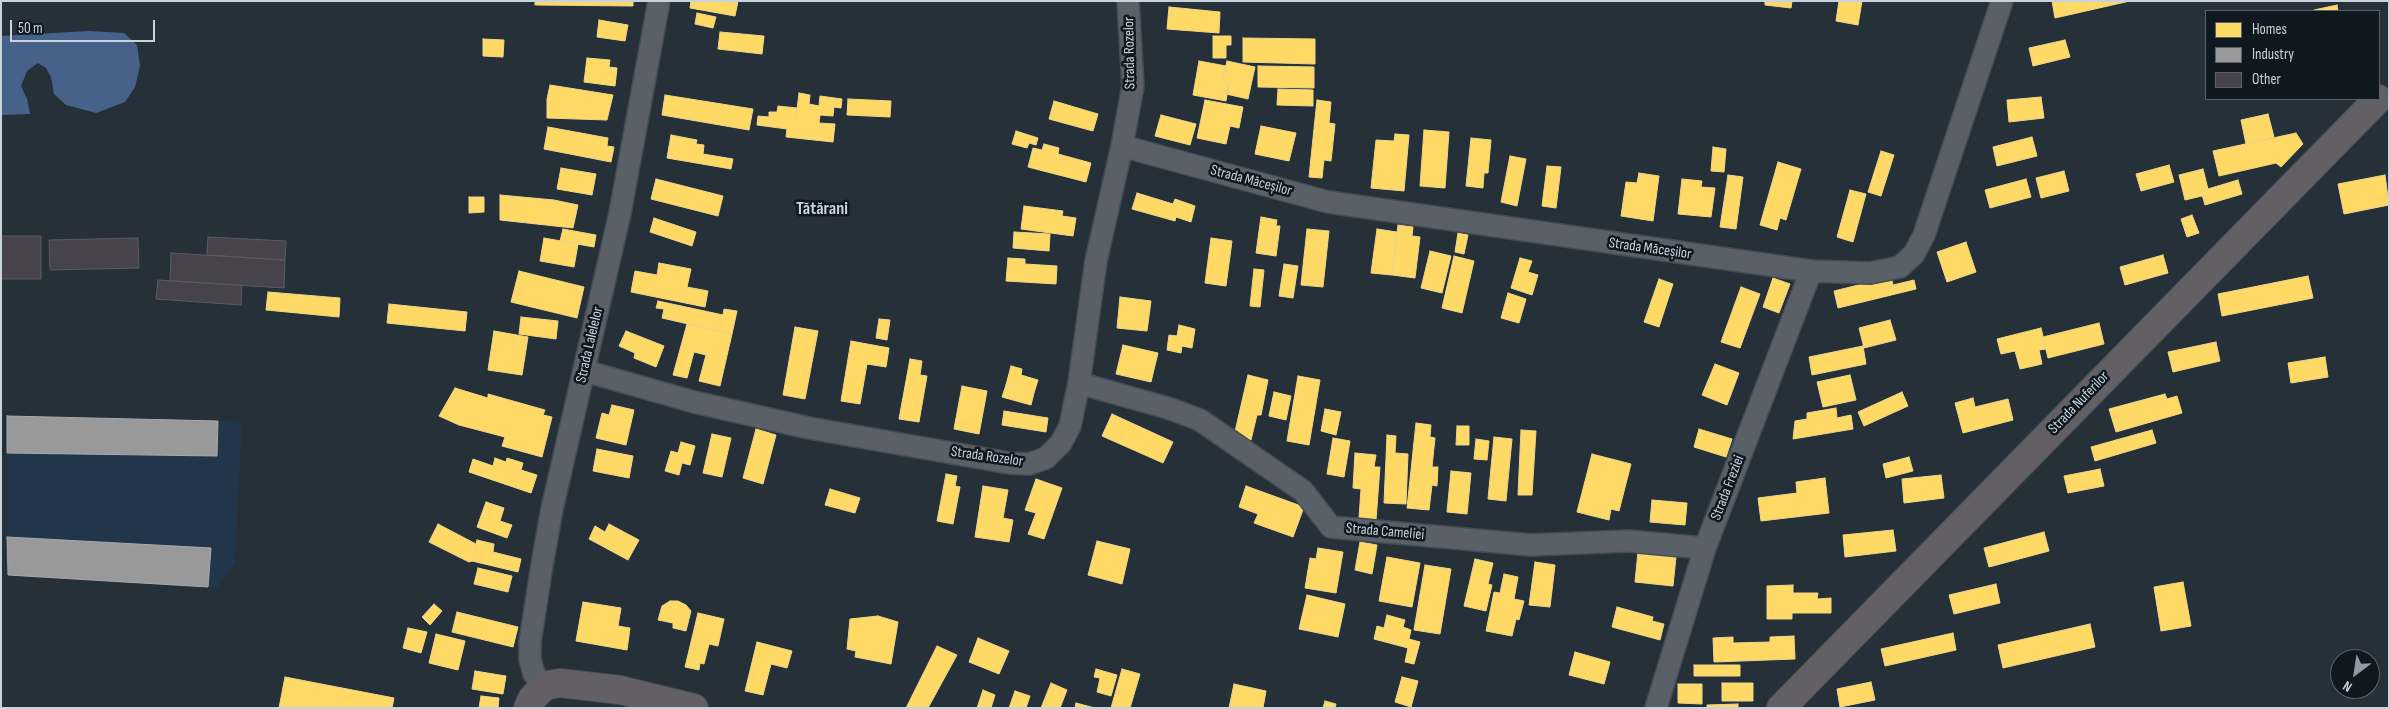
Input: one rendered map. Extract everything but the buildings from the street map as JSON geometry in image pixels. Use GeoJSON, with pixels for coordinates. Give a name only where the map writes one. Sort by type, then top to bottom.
{"type":"FeatureCollection","features":[{"type":"Feature","properties":{"kind":"main road","name":"Strada Nuferilor"},"geometry":{"type":"LineString","coordinates":[[2380,96],[2389,87]]}},
{"type":"Feature","properties":{"kind":"main road","name":"Strada Nuferilor"},"geometry":{"type":"LineString","coordinates":[[1781,708],[2376,100]]}},
{"type":"Feature","properties":{"kind":"main road"},"geometry":{"type":"LineString","coordinates":[[528,708],[532,699],[544,686],[560,683],[620,690],[694,708]]}},
{"type":"Feature","properties":{"kind":"street","name":"Strada Lalelelor"},"geometry":{"type":"LineString","coordinates":[[544,686],[534,674],[530,659],[530,642],[552,509],[634,143],[658,1]]}},
{"type":"Feature","properties":{"kind":"street","name":"Strada Rozelor"},"geometry":{"type":"LineString","coordinates":[[584,371],[694,402],[809,428],[1009,463],[1029,464],[1046,458],[1061,443],[1070,426],[1079,383],[1096,261],[1122,146],[1133,86],[1128,1]]}},
{"type":"Feature","properties":{"kind":"street","name":"Strada Măceșilor"},"geometry":{"type":"LineString","coordinates":[[1122,146],[1328,202],[1811,271],[1870,273],[1900,267],[1914,254],[1924,235],[2002,1]]}},
{"type":"Feature","properties":{"kind":"street","name":"Strada Freziei"},"geometry":{"type":"LineString","coordinates":[[1656,708],[1705,548],[1811,271]]}},
{"type":"Feature","properties":{"kind":"street","name":"Strada Cameliei"},"geometry":{"type":"LineString","coordinates":[[1079,383],[1171,409],[1200,420],[1303,491],[1331,527],[1531,545],[1628,541],[1705,548]]}},
{"type":"Feature","properties":{"kind":"shaded area"},"geometry":{"type":"Polygon","coordinates":[[[89,31],[124,33],[137,45],[140,66],[135,87],[125,102],[96,113],[66,105],[54,94],[51,77],[46,68],[38,63],[27,71],[21,86],[27,99],[30,114],[1,115],[1,36],[89,31]]]}},
{"type":"Feature","properties":{"kind":"shaded area"},"geometry":{"type":"Polygon","coordinates":[[[7,416],[242,421],[235,563],[217,588],[8,575],[7,416]]]}},
{"type":"Feature","properties":{"kind":"district","name":"Tătărani"},"geometry":{"type":"Point","coordinates":[822,209]}}]}
